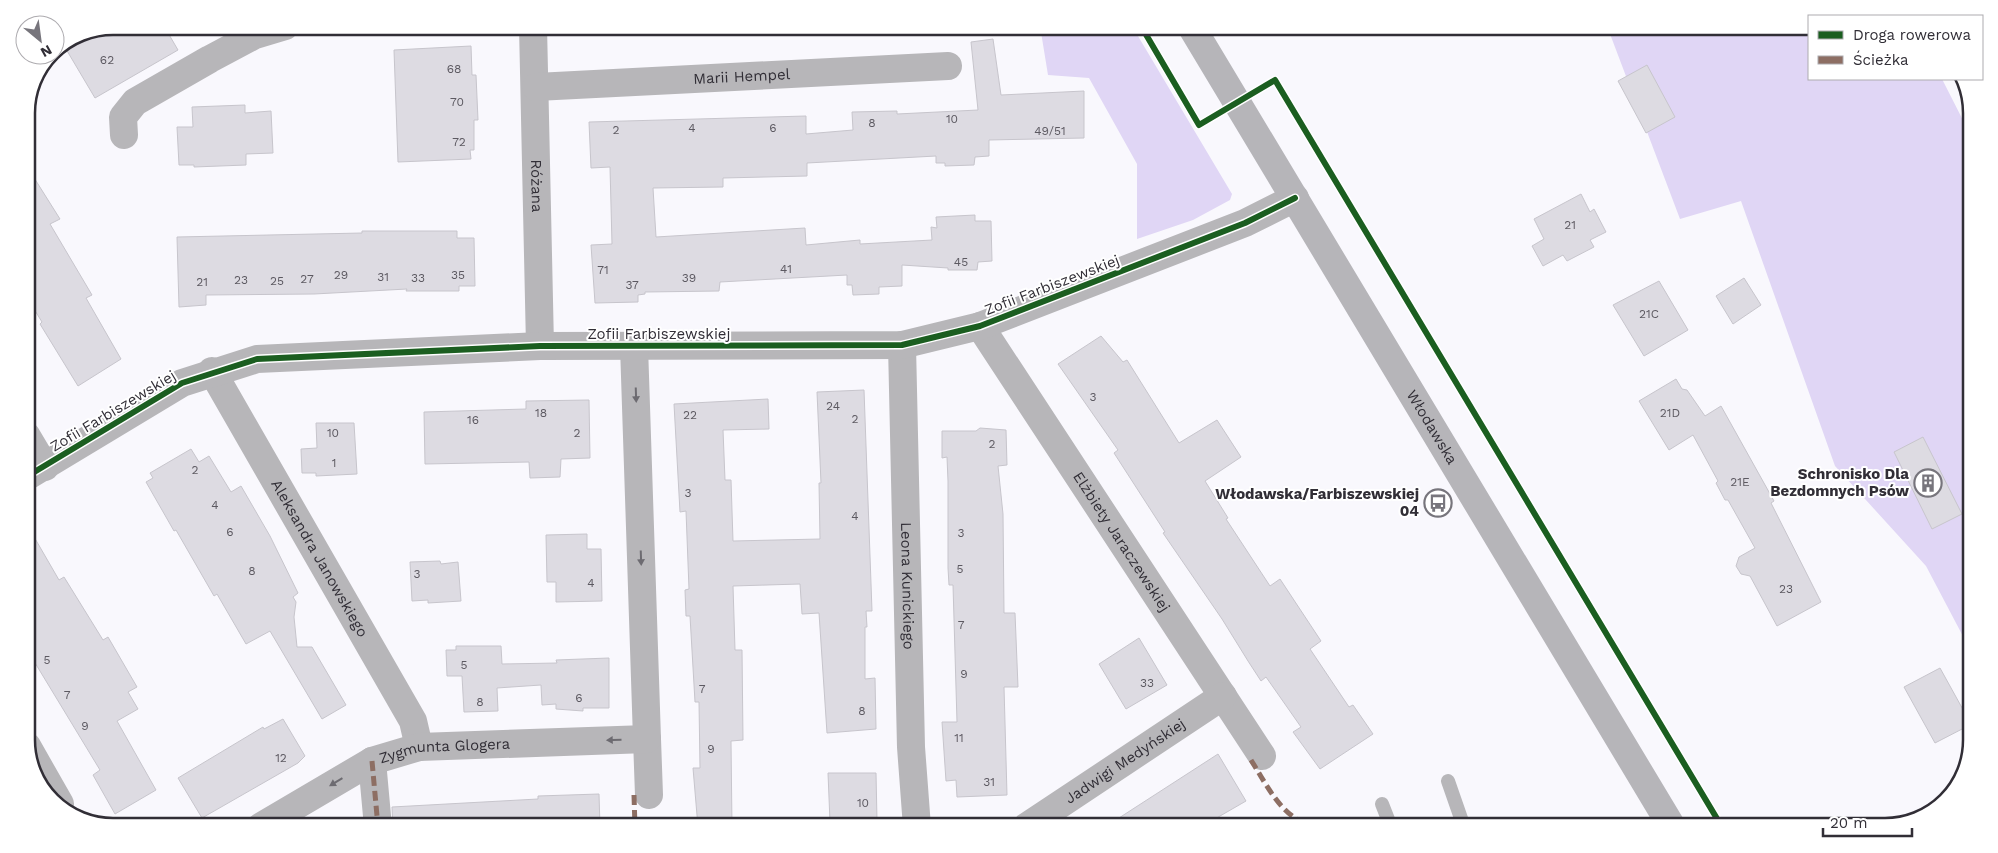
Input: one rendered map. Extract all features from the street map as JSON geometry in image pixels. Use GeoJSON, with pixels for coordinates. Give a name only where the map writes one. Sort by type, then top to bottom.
{"type":"FeatureCollection","features":[{"type":"Feature","properties":{"kind":"main road","name":"Włodawska"},"geometry":{"type":"LineString","coordinates":[[1196,35],[1667,818]]}},
{"type":"Feature","properties":{"kind":"street"},"geometry":{"type":"LineString","coordinates":[[124,135],[123,117],[135,102],[240,43],[261,35]]}},
{"type":"Feature","properties":{"kind":"street","name":"Różana"},"geometry":{"type":"LineString","coordinates":[[534,35],[540,346]]}},
{"type":"Feature","properties":{"kind":"street","name":"Marii Hempel"},"geometry":{"type":"LineString","coordinates":[[536,87],[948,66]]}},
{"type":"Feature","properties":{"kind":"street","name":"Zofii Farbiszewskiej"},"geometry":{"type":"LineString","coordinates":[[36,472],[182,383],[257,358],[540,346],[902,345],[980,326],[1246,223],[1294,198]]}},
{"type":"Feature","properties":{"kind":"street","name":"Elżbiety Jaraczewskiej"},"geometry":{"type":"LineString","coordinates":[[980,326],[1262,756]]}},
{"type":"Feature","properties":{"kind":"street","name":"Leona Kunickiego"},"geometry":{"type":"LineString","coordinates":[[902,345],[911,747],[916,818]]}},
{"type":"Feature","properties":{"kind":"street"},"geometry":{"type":"LineString","coordinates":[[634,346],[649,795]]}},
{"type":"Feature","properties":{"kind":"street","name":"Aleksandra Janowskiego"},"geometry":{"type":"LineString","coordinates":[[212,372],[413,721],[419,748]]}},
{"type":"Feature","properties":{"kind":"street","name":"Jadwigi Medyńskiej"},"geometry":{"type":"LineString","coordinates":[[1040,818],[1223,696]]}},
{"type":"Feature","properties":{"kind":"street","name":"Zygmunta Glogera"},"geometry":{"type":"LineString","coordinates":[[275,818],[372,761],[419,748],[647,739]]}},
{"type":"Feature","properties":{"kind":"street"},"geometry":{"type":"LineString","coordinates":[[372,761],[377,818]]}},
{"type":"Feature","properties":{"kind":"lane"},"geometry":{"type":"LineString","coordinates":[[1448,781],[1461,818]]}},
{"type":"Feature","properties":{"kind":"lane"},"geometry":{"type":"LineString","coordinates":[[1382,804],[1387,818]]}},
{"type":"Feature","properties":{"kind":"shaded area"},"geometry":{"type":"Polygon","coordinates":[[[1041,35],[1137,35],[1232,194],[1230,200],[1193,220],[1137,239],[1137,164],[1089,78],[1048,75],[1041,35]]]}},
{"type":"Feature","properties":{"kind":"shaded area"},"geometry":{"type":"Polygon","coordinates":[[[1610,35],[1808,35],[1808,80],[1943,80],[1963,120],[1963,636],[1926,566],[1835,466],[1741,201],[1680,219],[1610,35]]]}},
{"type":"Feature","properties":{"kind":"building"},"geometry":{"type":"Polygon","coordinates":[[[113,35],[169,35],[178,50],[95,98],[67,50],[88,39],[113,35]]]}},
{"type":"Feature","properties":{"kind":"building"},"geometry":{"type":"Polygon","coordinates":[[[993,39],[1001,95],[1084,91],[1084,138],[989,140],[989,156],[975,157],[974,165],[945,166],[945,163],[936,163],[936,156],[807,163],[807,176],[723,178],[723,187],[653,188],[656,237],[805,228],[806,245],[860,240],[860,244],[932,240],[931,227],[937,228],[936,217],[975,215],[975,221],[991,221],[992,261],[978,262],[977,270],[948,270],[948,268],[902,265],[902,286],[879,287],[879,294],[853,295],[852,285],[847,285],[847,275],[720,282],[719,291],[645,292],[645,294],[638,295],[638,302],[595,303],[591,245],[612,244],[610,167],[591,168],[589,122],[806,116],[806,134],[853,130],[852,112],[897,111],[897,114],[978,110],[971,42],[993,39]]]}},
{"type":"Feature","properties":{"kind":"building"},"geometry":{"type":"Polygon","coordinates":[[[471,46],[472,75],[476,75],[478,120],[474,120],[474,150],[470,150],[471,159],[398,162],[394,50],[471,46]]]}},
{"type":"Feature","properties":{"kind":"building"},"geometry":{"type":"Polygon","coordinates":[[[1647,65],[1675,117],[1646,133],[1618,81],[1647,65]]]}},
{"type":"Feature","properties":{"kind":"building"},"geometry":{"type":"Polygon","coordinates":[[[245,105],[245,113],[271,111],[273,153],[246,154],[246,165],[194,167],[194,165],[179,165],[177,127],[193,127],[192,107],[245,105]]]}},
{"type":"Feature","properties":{"kind":"building"},"geometry":{"type":"Polygon","coordinates":[[[35,179],[60,219],[50,224],[92,295],[86,298],[121,359],[78,386],[40,324],[42,322],[35,311],[35,179]]]}},
{"type":"Feature","properties":{"kind":"building"},"geometry":{"type":"Polygon","coordinates":[[[1581,194],[1590,212],[1594,209],[1606,232],[1590,240],[1594,247],[1567,261],[1563,255],[1543,266],[1532,246],[1544,239],[1534,219],[1581,194]]]}},
{"type":"Feature","properties":{"kind":"building"},"geometry":{"type":"Polygon","coordinates":[[[362,231],[457,231],[457,238],[474,238],[475,286],[459,286],[459,291],[406,291],[407,289],[314,294],[206,295],[206,305],[179,307],[177,237],[362,233],[362,231]]]}},
{"type":"Feature","properties":{"kind":"building"},"geometry":{"type":"Polygon","coordinates":[[[1744,278],[1761,305],[1733,324],[1716,296],[1744,278]]]}},
{"type":"Feature","properties":{"kind":"building"},"geometry":{"type":"Polygon","coordinates":[[[1659,281],[1688,330],[1644,356],[1613,305],[1659,281]]]}},
{"type":"Feature","properties":{"kind":"building"},"geometry":{"type":"Polygon","coordinates":[[[1101,336],[1123,362],[1127,360],[1179,443],[1217,420],[1241,457],[1205,481],[1228,518],[1226,519],[1270,586],[1280,579],[1321,641],[1310,649],[1349,707],[1353,705],[1373,734],[1320,769],[1293,732],[1301,727],[1266,677],[1261,681],[1222,619],[1163,533],[1165,532],[1114,453],[1118,450],[1058,364],[1101,336]]]}},
{"type":"Feature","properties":{"kind":"building"},"geometry":{"type":"Polygon","coordinates":[[[1676,379],[1682,389],[1687,390],[1705,416],[1721,406],[1774,501],[1771,503],[1821,602],[1777,626],[1750,576],[1741,574],[1736,566],[1739,557],[1755,548],[1728,500],[1725,500],[1716,483],[1718,481],[1693,435],[1669,450],[1639,401],[1676,379]]]}},
{"type":"Feature","properties":{"kind":"building"},"geometry":{"type":"Polygon","coordinates":[[[864,390],[872,611],[866,611],[865,679],[875,678],[876,729],[827,733],[819,613],[802,614],[800,584],[733,586],[735,650],[742,650],[743,740],[731,741],[732,818],[697,818],[693,768],[700,768],[699,702],[695,702],[690,616],[686,616],[685,590],[689,589],[686,511],[680,512],[674,404],[768,399],[769,429],[723,430],[725,480],[731,480],[733,541],[820,539],[819,483],[821,483],[817,392],[864,390]]]}},
{"type":"Feature","properties":{"kind":"building"},"geometry":{"type":"Polygon","coordinates":[[[589,400],[590,458],[561,459],[560,477],[530,478],[529,462],[425,464],[424,412],[526,409],[526,401],[589,400]]]}},
{"type":"Feature","properties":{"kind":"building"},"geometry":{"type":"Polygon","coordinates":[[[316,423],[354,423],[357,474],[316,476],[316,473],[302,473],[301,449],[317,448],[316,423]]]}},
{"type":"Feature","properties":{"kind":"building"},"geometry":{"type":"Polygon","coordinates":[[[980,428],[1006,430],[1007,465],[998,466],[1003,514],[1004,613],[1015,613],[1018,687],[1004,687],[1007,795],[957,797],[956,780],[946,781],[942,722],[957,722],[953,585],[949,585],[948,568],[947,457],[942,458],[942,431],[976,431],[980,428]]]}},
{"type":"Feature","properties":{"kind":"building","name":"Schronisko Dla Bezdomnych Psów"},"geometry":{"type":"Polygon","coordinates":[[[1923,437],[1962,514],[1932,529],[1894,452],[1923,437]]]}},
{"type":"Feature","properties":{"kind":"building"},"geometry":{"type":"Polygon","coordinates":[[[191,449],[199,462],[209,456],[231,492],[241,486],[270,536],[298,593],[293,597],[296,602],[294,617],[297,647],[312,647],[346,705],[322,719],[270,631],[246,644],[217,594],[214,596],[146,482],[153,478],[150,473],[191,449]]]}},
{"type":"Feature","properties":{"kind":"building"},"geometry":{"type":"Polygon","coordinates":[[[587,534],[587,549],[601,549],[602,601],[556,602],[556,582],[547,582],[546,535],[587,534]]]}},
{"type":"Feature","properties":{"kind":"building"},"geometry":{"type":"Polygon","coordinates":[[[35,539],[59,580],[64,577],[103,640],[108,637],[137,687],[128,692],[138,709],[117,721],[156,790],[115,814],[93,775],[100,770],[35,663],[35,539]]]}},
{"type":"Feature","properties":{"kind":"building"},"geometry":{"type":"Polygon","coordinates":[[[440,561],[441,564],[458,562],[461,601],[428,603],[428,600],[412,601],[410,562],[440,561]]]}},
{"type":"Feature","properties":{"kind":"building"},"geometry":{"type":"Polygon","coordinates":[[[1139,638],[1167,685],[1126,709],[1099,664],[1139,638]]]}},
{"type":"Feature","properties":{"kind":"building"},"geometry":{"type":"Polygon","coordinates":[[[456,646],[501,646],[502,664],[557,663],[556,660],[609,658],[609,708],[583,708],[583,711],[556,709],[556,704],[542,705],[541,685],[497,688],[498,711],[464,712],[462,676],[447,676],[446,650],[456,650],[456,646]]]}},
{"type":"Feature","properties":{"kind":"building"},"geometry":{"type":"Polygon","coordinates":[[[1940,668],[1963,710],[1963,729],[1935,743],[1904,687],[1940,668]]]}},
{"type":"Feature","properties":{"kind":"building"},"geometry":{"type":"Polygon","coordinates":[[[283,719],[305,756],[298,763],[202,818],[178,778],[263,727],[264,729],[283,719]]]}},
{"type":"Feature","properties":{"kind":"building"},"geometry":{"type":"Polygon","coordinates":[[[1218,754],[1246,801],[1217,818],[1119,818],[1218,754]]]}},
{"type":"Feature","properties":{"kind":"building"},"geometry":{"type":"Polygon","coordinates":[[[828,773],[876,773],[877,818],[830,818],[828,773]]]}},
{"type":"Feature","properties":{"kind":"building"},"geometry":{"type":"Polygon","coordinates":[[[599,794],[600,818],[393,818],[392,807],[538,799],[538,796],[599,794]]]}},
{"type":"Feature","properties":{"kind":"marked path"},"geometry":{"type":"LineString","coordinates":[[1251,760],[1277,801],[1295,818]]}},
{"type":"Feature","properties":{"kind":"marked path"},"geometry":{"type":"LineString","coordinates":[[372,761],[377,818]]}},
{"type":"Feature","properties":{"kind":"marked path"},"geometry":{"type":"LineString","coordinates":[[634,795],[635,818]]}},
{"type":"Feature","properties":{"kind":"cycle path"},"geometry":{"type":"LineString","coordinates":[[1146,35],[1199,125],[1275,80],[1717,818]]}},
{"type":"Feature","properties":{"kind":"cycle path"},"geometry":{"type":"LineString","coordinates":[[35,472],[182,383],[257,359],[540,346],[902,345],[980,326],[1245,223],[1295,198]]}},
{"type":"Feature","properties":{"kind":"place","name":"Schronisko Dla Bezdomnych Psów"},"geometry":{"type":"Point","coordinates":[1928,483]}},
{"type":"Feature","properties":{"kind":"place","name":"Włodawska/Farbiszewskiej 04"},"geometry":{"type":"Point","coordinates":[1438,503]}}]}
